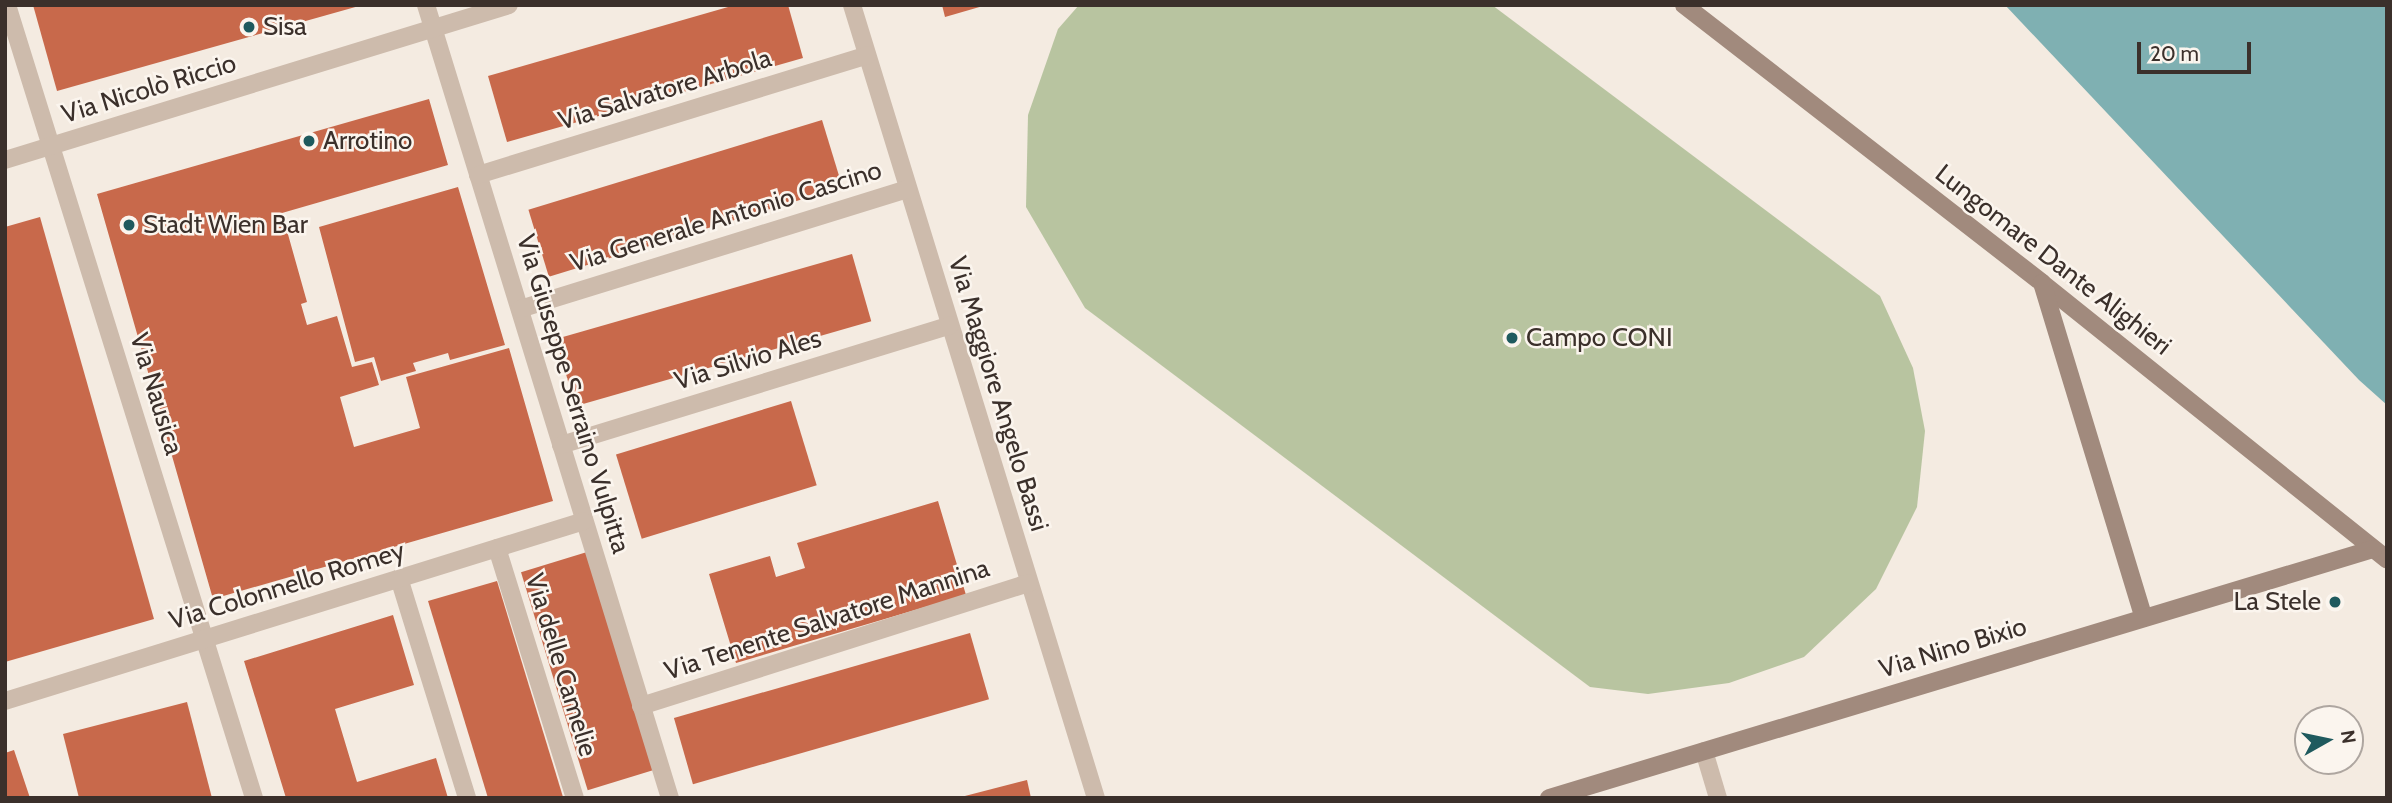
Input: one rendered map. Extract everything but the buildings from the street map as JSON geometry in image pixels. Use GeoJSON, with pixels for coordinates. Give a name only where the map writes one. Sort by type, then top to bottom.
{"type":"FeatureCollection","features":[{"type":"Feature","properties":{"kind":"street","name":"Via Nausica"},"geometry":{"type":"LineString","coordinates":[[7,5],[254,798]]}},
{"type":"Feature","properties":{"kind":"street","name":"Via Giuseppe Serraino Vulpitta"},"geometry":{"type":"LineString","coordinates":[[426,5],[667,797]]}},
{"type":"Feature","properties":{"kind":"street","name":"Via Nicolò Riccio"},"geometry":{"type":"LineString","coordinates":[[5,160],[509,5]]}},
{"type":"Feature","properties":{"kind":"street","name":"Via Maggiore Angelo Bassi"},"geometry":{"type":"LineString","coordinates":[[852,5],[1096,798]]}},
{"type":"Feature","properties":{"kind":"street","name":"Lungomare Dante Alighieri"},"geometry":{"type":"LineString","coordinates":[[1684,5],[2042,283],[2380,554]]}},
{"type":"Feature","properties":{"kind":"street","name":"Via Salvatore Arbola"},"geometry":{"type":"LineString","coordinates":[[478,175],[867,55]]}},
{"type":"Feature","properties":{"kind":"street","name":"Via Generale Antonio Cascino"},"geometry":{"type":"LineString","coordinates":[[520,309],[908,189]]}},
{"type":"Feature","properties":{"kind":"street"},"geometry":{"type":"LineString","coordinates":[[2042,283],[2144,618]]}},
{"type":"Feature","properties":{"kind":"street","name":"Via Silvio Ales"},"geometry":{"type":"LineString","coordinates":[[561,445],[950,325]]}},
{"type":"Feature","properties":{"kind":"street","name":"Via Colonnello Romey"},"geometry":{"type":"LineString","coordinates":[[5,701],[584,521]]}},
{"type":"Feature","properties":{"kind":"street","name":"Via delle Camelie"},"geometry":{"type":"LineString","coordinates":[[497,548],[575,798]]}},
{"type":"Feature","properties":{"kind":"street","name":"Via Nino Bixio"},"geometry":{"type":"LineString","coordinates":[[1549,798],[2144,618],[2380,554]]}},
{"type":"Feature","properties":{"kind":"street"},"geometry":{"type":"LineString","coordinates":[[399,578],[467,798]]}},
{"type":"Feature","properties":{"kind":"street","name":"Via Tenente Salvatore Mannina"},"geometry":{"type":"LineString","coordinates":[[641,706],[1029,583]]}},
{"type":"Feature","properties":{"kind":"street"},"geometry":{"type":"LineString","coordinates":[[1704,751],[1717,798]]}},
{"type":"Feature","properties":{"kind":"green space","name":"Campo CONI"},"geometry":{"type":"Polygon","coordinates":[[[1079,5],[1492,5],[1880,296],[1913,368],[1925,431],[1917,507],[1876,589],[1804,657],[1729,683],[1648,694],[1590,687],[1085,308],[1026,207],[1028,115],[1058,29],[1079,5]]]}},
{"type":"Feature","properties":{"kind":"water"},"geometry":{"type":"Polygon","coordinates":[[[2005,5],[2387,5],[2387,405],[2359,380],[2005,5]]]}},
{"type":"Feature","properties":{"kind":"place","name":"Sisa"},"geometry":{"type":"Point","coordinates":[249,27]}},
{"type":"Feature","properties":{"kind":"place","name":"Arrotino"},"geometry":{"type":"Point","coordinates":[309,141]}},
{"type":"Feature","properties":{"kind":"place","name":"Stadt Wien Bar"},"geometry":{"type":"Point","coordinates":[129,225]}},
{"type":"Feature","properties":{"kind":"place","name":"Campo CONI"},"geometry":{"type":"Point","coordinates":[1512,338]}},
{"type":"Feature","properties":{"kind":"place","name":"La Stele"},"geometry":{"type":"Point","coordinates":[2335,602]}}]}
